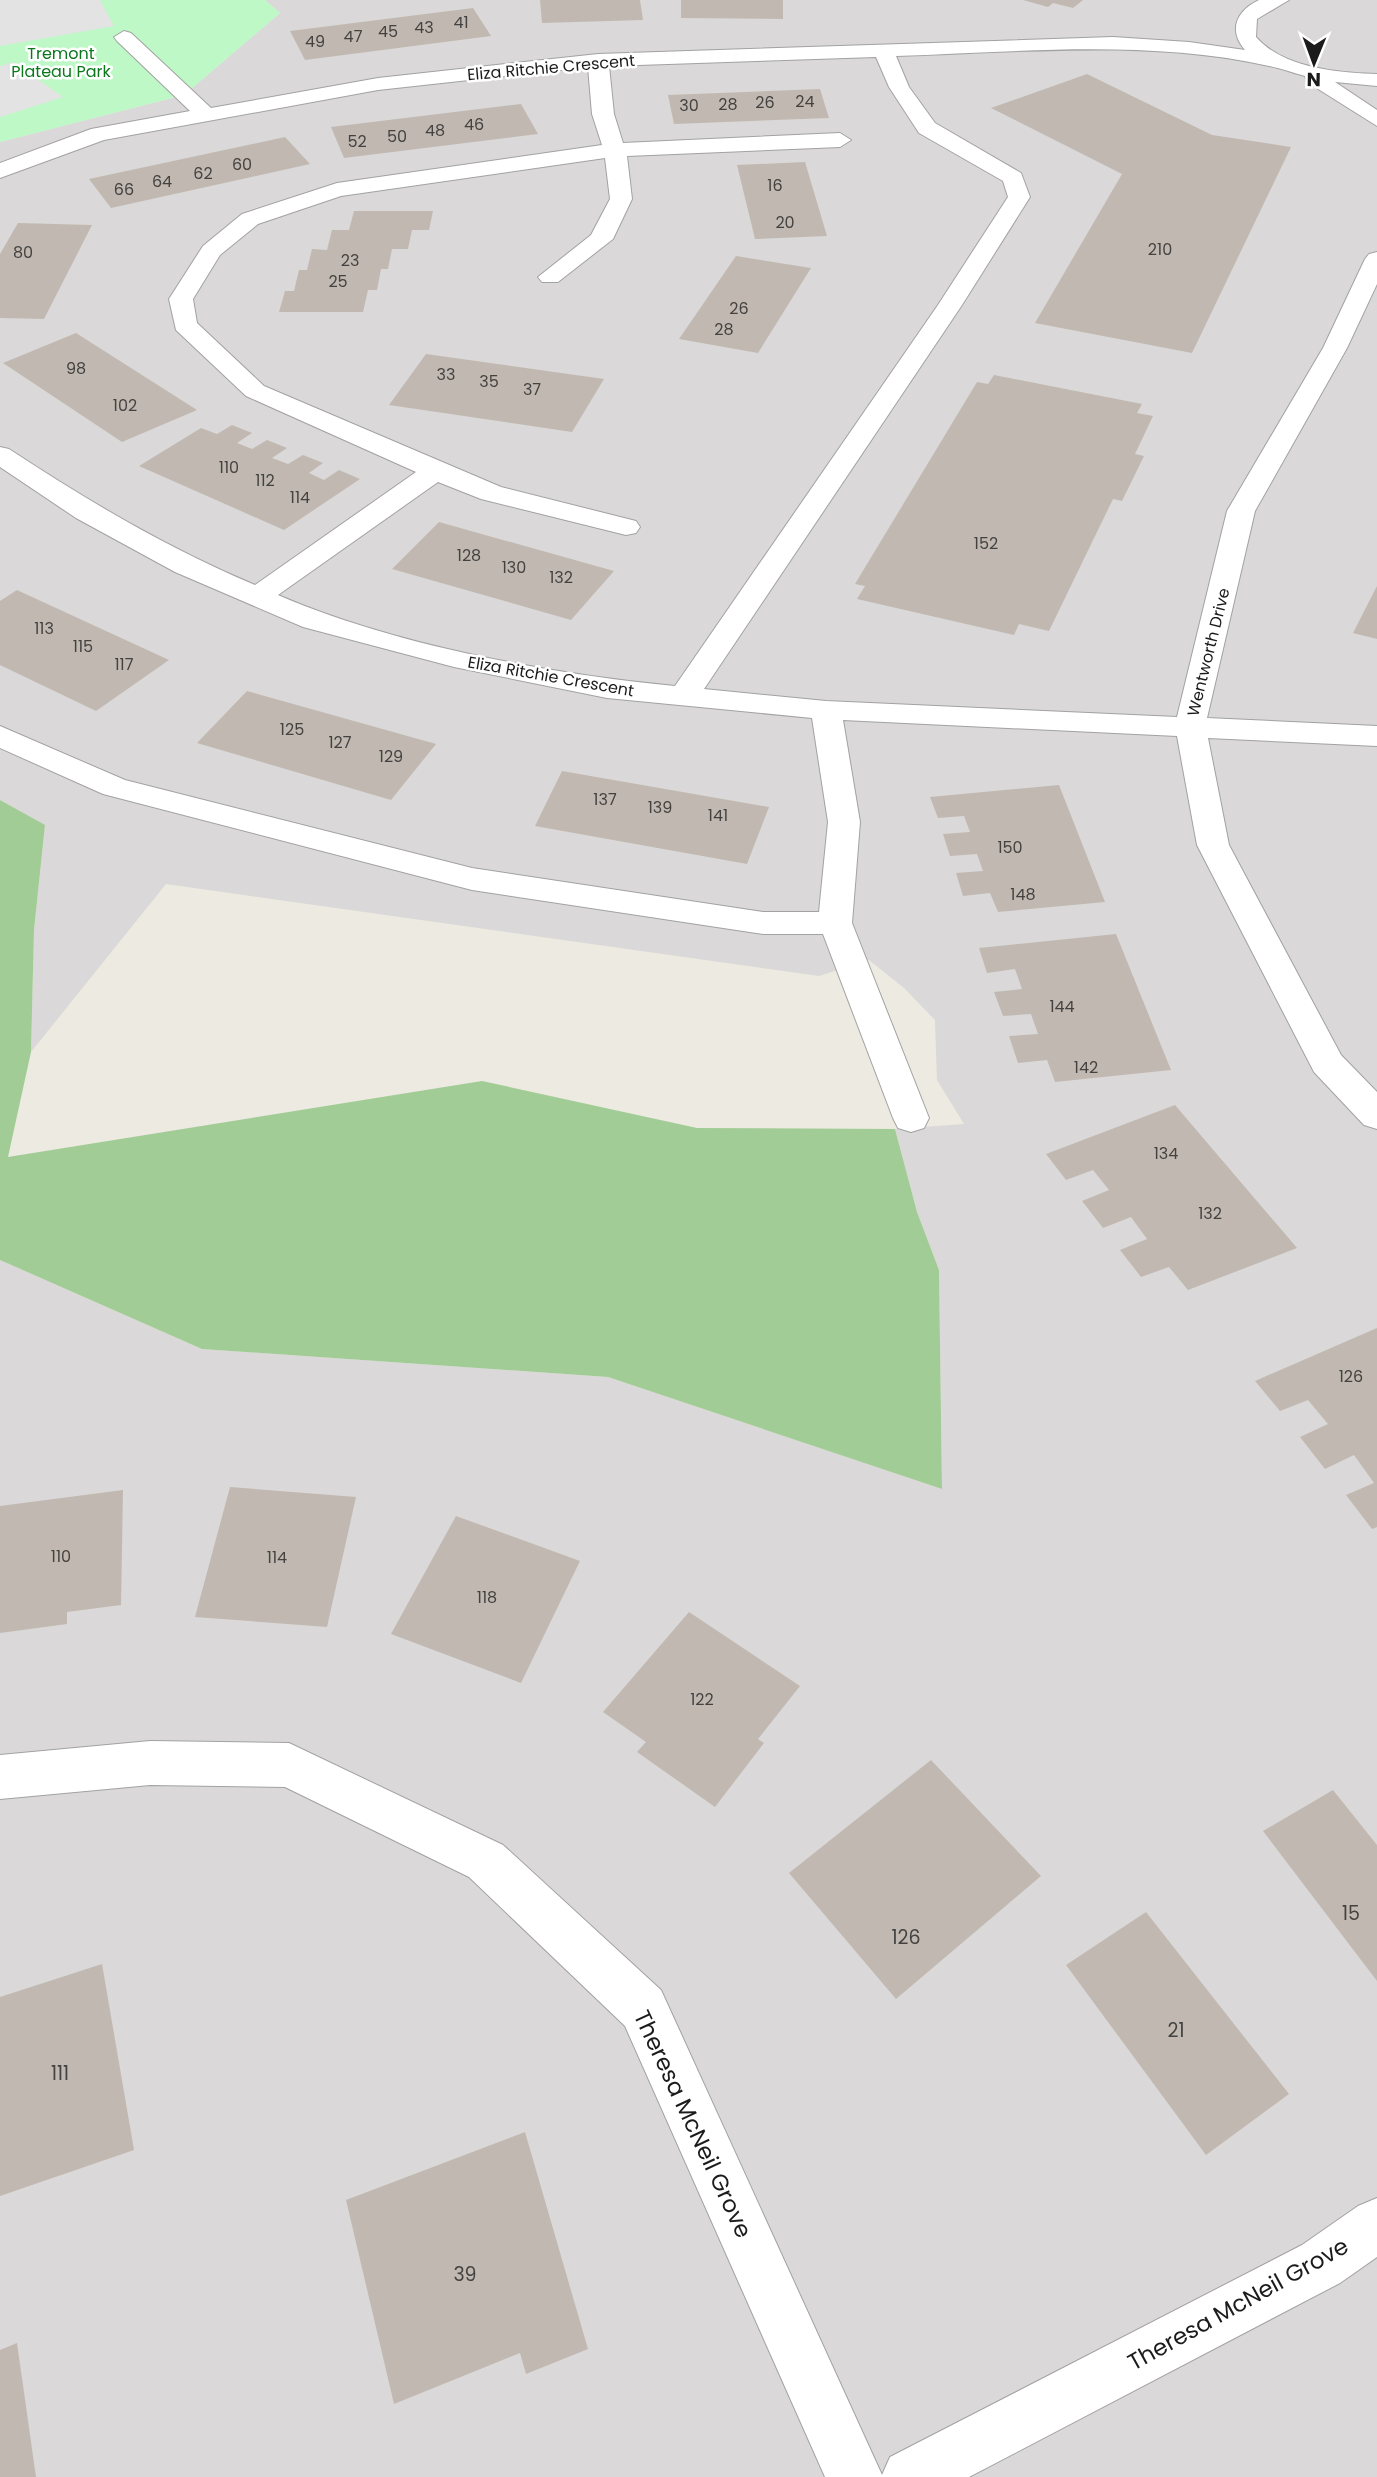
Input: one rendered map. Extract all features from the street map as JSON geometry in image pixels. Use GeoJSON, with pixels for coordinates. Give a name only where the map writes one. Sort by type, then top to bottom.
{"type":"FeatureCollection","features":[{"type":"Feature","properties":{"kind":"street"},"geometry":{"type":"LineString","coordinates":[[1220,24],[1247,18],[1274,1]]}},
{"type":"Feature","properties":{"kind":"street"},"geometry":{"type":"LineString","coordinates":[[1247,18],[1243,28],[1246,39],[1273,60],[1334,78],[1377,80]]}},
{"type":"Feature","properties":{"kind":"street","name":"Eliza Ritchie Crescent"},"geometry":{"type":"LineString","coordinates":[[1113,43],[1193,30]]}},
{"type":"Feature","properties":{"kind":"street"},"geometry":{"type":"LineString","coordinates":[[124,37],[204,113]]}},
{"type":"Feature","properties":{"kind":"street","name":"Eliza Ritchie Crescent"},"geometry":{"type":"LineString","coordinates":[[0,171],[99,134],[204,113],[378,84],[598,60],[1113,43],[1189,48],[1273,60]]}},
{"type":"Feature","properties":{"kind":"street"},"geometry":{"type":"LineString","coordinates":[[683,697],[950,305],[1019,197],[1013,178],[927,128],[899,87],[884,51]]}},
{"type":"Feature","properties":{"kind":"street"},"geometry":{"type":"LineString","coordinates":[[550,277],[601,239],[621,198],[614,150],[603,114],[598,60]]}},
{"type":"Feature","properties":{"kind":"street"},"geometry":{"type":"LineString","coordinates":[[1303,71],[1377,120]]}},
{"type":"Feature","properties":{"kind":"street"},"geometry":{"type":"LineString","coordinates":[[626,527],[491,493],[255,391],[185,325],[181,299],[211,251],[250,219],[337,190],[614,150],[840,140]]}},
{"type":"Feature","properties":{"kind":"street","name":"Wentworth Drive"},"geometry":{"type":"LineString","coordinates":[[1377,258],[1335,348],[1241,511],[1190,725],[1213,845],[1327,1063],[1377,1115]]}},
{"type":"Feature","properties":{"kind":"street","name":"Eliza Ritchie Crescent"},"geometry":{"type":"LineString","coordinates":[[0,455],[86,512],[185,566],[313,621],[454,658],[607,689],[826,710],[1190,725],[1377,736]]}},
{"type":"Feature","properties":{"kind":"street"},"geometry":{"type":"LineString","coordinates":[[257,597],[435,471]]}},
{"type":"Feature","properties":{"kind":"street"},"geometry":{"type":"LineString","coordinates":[[826,710],[844,822],[835,923],[911,1118]]}},
{"type":"Feature","properties":{"kind":"street"},"geometry":{"type":"LineString","coordinates":[[0,736],[114,787],[472,879],[763,923],[835,923]]}},
{"type":"Feature","properties":{"kind":"street","name":"Theresa McNeil Grove"},"geometry":{"type":"LineString","coordinates":[[0,1777],[150,1763],[289,1765],[486,1861],[643,2008],[854,2477]]}},
{"type":"Feature","properties":{"kind":"street","name":"Theresa McNeil Grove"},"geometry":{"type":"LineString","coordinates":[[910,2477],[1321,2264],[1377,2225]]}},
{"type":"Feature","properties":{"kind":"shaded area"},"geometry":{"type":"Polygon","coordinates":[[[0,0],[100,0],[114,26],[0,46],[0,0]]]}},
{"type":"Feature","properties":{"kind":"shaded area"},"geometry":{"type":"Polygon","coordinates":[[[265,0],[1377,0],[1377,2477],[0,2477],[0,1260],[202,1349],[608,1377],[942,1489],[939,1270],[917,1212],[895,1129],[964,1124],[937,1080],[935,1020],[904,988],[869,960],[819,976],[166,884],[31,1052],[34,930],[45,826],[0,800],[0,142],[184,95],[280,13],[265,0]]]}},
{"type":"Feature","properties":{"kind":"shaded area"},"geometry":{"type":"Polygon","coordinates":[[[13,62],[63,97],[0,117],[0,66],[13,62]]]}},
{"type":"Feature","properties":{"kind":"green space","name":"Tremont Plateau Park"},"geometry":{"type":"Polygon","coordinates":[[[0,0],[265,0],[280,13],[184,95],[0,142],[0,0]]]}},
{"type":"Feature","properties":{"kind":"green space"},"geometry":{"type":"Polygon","coordinates":[[[0,800],[45,825],[34,930],[31,1052],[8,1157],[482,1081],[697,1128],[895,1129],[917,1212],[939,1270],[942,1489],[608,1377],[202,1349],[0,1260],[0,800]]]}},
{"type":"Feature","properties":{"kind":"building"},"geometry":{"type":"Polygon","coordinates":[[[540,0],[640,0],[643,20],[542,23],[540,0]]]}},
{"type":"Feature","properties":{"kind":"building"},"geometry":{"type":"Polygon","coordinates":[[[681,0],[783,0],[783,19],[681,18],[681,0]]]}},
{"type":"Feature","properties":{"kind":"building"},"geometry":{"type":"Polygon","coordinates":[[[1023,0],[1083,0],[1073,8],[1053,3],[1048,7],[1023,0]]]}},
{"type":"Feature","properties":{"kind":"building"},"geometry":{"type":"Polygon","coordinates":[[[473,8],[491,36],[305,60],[290,31],[473,8]]]}},
{"type":"Feature","properties":{"kind":"building"},"geometry":{"type":"Polygon","coordinates":[[[1087,74],[1212,135],[1291,147],[1192,353],[1035,323],[1122,174],[991,108],[1087,74]]]}},
{"type":"Feature","properties":{"kind":"building"},"geometry":{"type":"Polygon","coordinates":[[[820,89],[829,118],[674,124],[668,95],[820,89]]]}},
{"type":"Feature","properties":{"kind":"building"},"geometry":{"type":"Polygon","coordinates":[[[521,104],[538,134],[344,158],[331,127],[521,104]]]}},
{"type":"Feature","properties":{"kind":"building"},"geometry":{"type":"Polygon","coordinates":[[[285,137],[310,164],[111,208],[89,179],[285,137]]]}},
{"type":"Feature","properties":{"kind":"building"},"geometry":{"type":"Polygon","coordinates":[[[805,162],[827,236],[755,239],[737,165],[805,162]]]}},
{"type":"Feature","properties":{"kind":"building"},"geometry":{"type":"Polygon","coordinates":[[[354,211],[433,211],[429,230],[412,230],[408,249],[392,249],[388,269],[381,269],[377,290],[368,290],[363,312],[279,312],[285,291],[294,291],[299,270],[307,270],[312,249],[327,250],[332,230],[349,230],[354,211]]]}},
{"type":"Feature","properties":{"kind":"building"},"geometry":{"type":"Polygon","coordinates":[[[18,223],[92,225],[44,319],[0,318],[0,254],[18,223]]]}},
{"type":"Feature","properties":{"kind":"building"},"geometry":{"type":"Polygon","coordinates":[[[736,256],[811,268],[758,353],[679,339],[736,256]]]}},
{"type":"Feature","properties":{"kind":"building"},"geometry":{"type":"Polygon","coordinates":[[[76,333],[197,410],[122,442],[3,363],[76,333]]]}},
{"type":"Feature","properties":{"kind":"building"},"geometry":{"type":"Polygon","coordinates":[[[426,354],[604,379],[572,432],[389,405],[426,354]]]}},
{"type":"Feature","properties":{"kind":"building"},"geometry":{"type":"Polygon","coordinates":[[[994,375],[1142,404],[1137,413],[1153,416],[1135,454],[1144,456],[1122,501],[1113,499],[1049,631],[1019,624],[1014,635],[857,599],[865,586],[855,584],[977,382],[988,384],[994,375]]]}},
{"type":"Feature","properties":{"kind":"building"},"geometry":{"type":"Polygon","coordinates":[[[232,425],[252,433],[237,443],[252,449],[267,440],[287,448],[272,458],[288,464],[303,455],[323,463],[309,473],[324,480],[339,470],[360,479],[284,530],[139,466],[201,428],[217,434],[232,425]]]}},
{"type":"Feature","properties":{"kind":"building"},"geometry":{"type":"Polygon","coordinates":[[[439,522],[614,571],[571,620],[392,569],[439,522]]]}},
{"type":"Feature","properties":{"kind":"building"},"geometry":{"type":"Polygon","coordinates":[[[1377,586],[1377,639],[1353,633],[1377,586]]]}},
{"type":"Feature","properties":{"kind":"building"},"geometry":{"type":"Polygon","coordinates":[[[17,590],[169,660],[96,711],[0,665],[0,601],[17,590]]]}},
{"type":"Feature","properties":{"kind":"building"},"geometry":{"type":"Polygon","coordinates":[[[247,691],[436,744],[391,800],[197,743],[247,691]]]}},
{"type":"Feature","properties":{"kind":"building"},"geometry":{"type":"Polygon","coordinates":[[[562,771],[769,807],[747,864],[535,826],[562,771]]]}},
{"type":"Feature","properties":{"kind":"building"},"geometry":{"type":"Polygon","coordinates":[[[1059,785],[1105,902],[998,912],[990,893],[963,896],[956,873],[983,871],[977,854],[950,856],[943,834],[970,832],[964,816],[938,818],[930,797],[1059,785]]]}},
{"type":"Feature","properties":{"kind":"building"},"geometry":{"type":"Polygon","coordinates":[[[1116,934],[1171,1070],[1055,1082],[1047,1060],[1018,1063],[1009,1036],[1038,1034],[1031,1014],[1003,1016],[994,992],[1022,989],[1015,969],[987,973],[979,948],[1116,934]]]}},
{"type":"Feature","properties":{"kind":"building"},"geometry":{"type":"Polygon","coordinates":[[[1175,1105],[1297,1248],[1188,1290],[1169,1267],[1141,1277],[1120,1250],[1147,1239],[1131,1217],[1103,1228],[1082,1201],[1109,1190],[1093,1170],[1066,1180],[1046,1154],[1175,1105]]]}},
{"type":"Feature","properties":{"kind":"building"},"geometry":{"type":"Polygon","coordinates":[[[1377,1328],[1377,1527],[1372,1529],[1346,1495],[1374,1483],[1354,1455],[1325,1469],[1300,1437],[1328,1424],[1308,1400],[1280,1411],[1255,1381],[1377,1328]]]}},
{"type":"Feature","properties":{"kind":"building"},"geometry":{"type":"Polygon","coordinates":[[[230,1487],[356,1497],[327,1627],[195,1617],[230,1487]]]}},
{"type":"Feature","properties":{"kind":"building"},"geometry":{"type":"Polygon","coordinates":[[[123,1490],[121,1605],[67,1612],[67,1624],[0,1633],[0,1506],[123,1490]]]}},
{"type":"Feature","properties":{"kind":"building"},"geometry":{"type":"Polygon","coordinates":[[[456,1516],[580,1561],[521,1683],[391,1634],[456,1516]]]}},
{"type":"Feature","properties":{"kind":"building"},"geometry":{"type":"Polygon","coordinates":[[[689,1612],[800,1686],[758,1739],[764,1743],[715,1807],[637,1752],[646,1742],[603,1712],[689,1612]]]}},
{"type":"Feature","properties":{"kind":"building"},"geometry":{"type":"Polygon","coordinates":[[[931,1760],[1041,1876],[896,1999],[789,1873],[931,1760]]]}},
{"type":"Feature","properties":{"kind":"building"},"geometry":{"type":"Polygon","coordinates":[[[1333,1790],[1377,1845],[1377,1981],[1263,1831],[1333,1790]]]}},
{"type":"Feature","properties":{"kind":"building"},"geometry":{"type":"Polygon","coordinates":[[[1146,1912],[1289,2094],[1206,2155],[1066,1965],[1146,1912]]]}},
{"type":"Feature","properties":{"kind":"building"},"geometry":{"type":"Polygon","coordinates":[[[102,1964],[134,2150],[0,2196],[0,1997],[102,1964]]]}},
{"type":"Feature","properties":{"kind":"building"},"geometry":{"type":"Polygon","coordinates":[[[525,2132],[588,2349],[526,2374],[520,2353],[394,2404],[346,2200],[525,2132]]]}},
{"type":"Feature","properties":{"kind":"building"},"geometry":{"type":"Polygon","coordinates":[[[17,2343],[36,2477],[0,2477],[0,2350],[17,2343]]]}}]}
